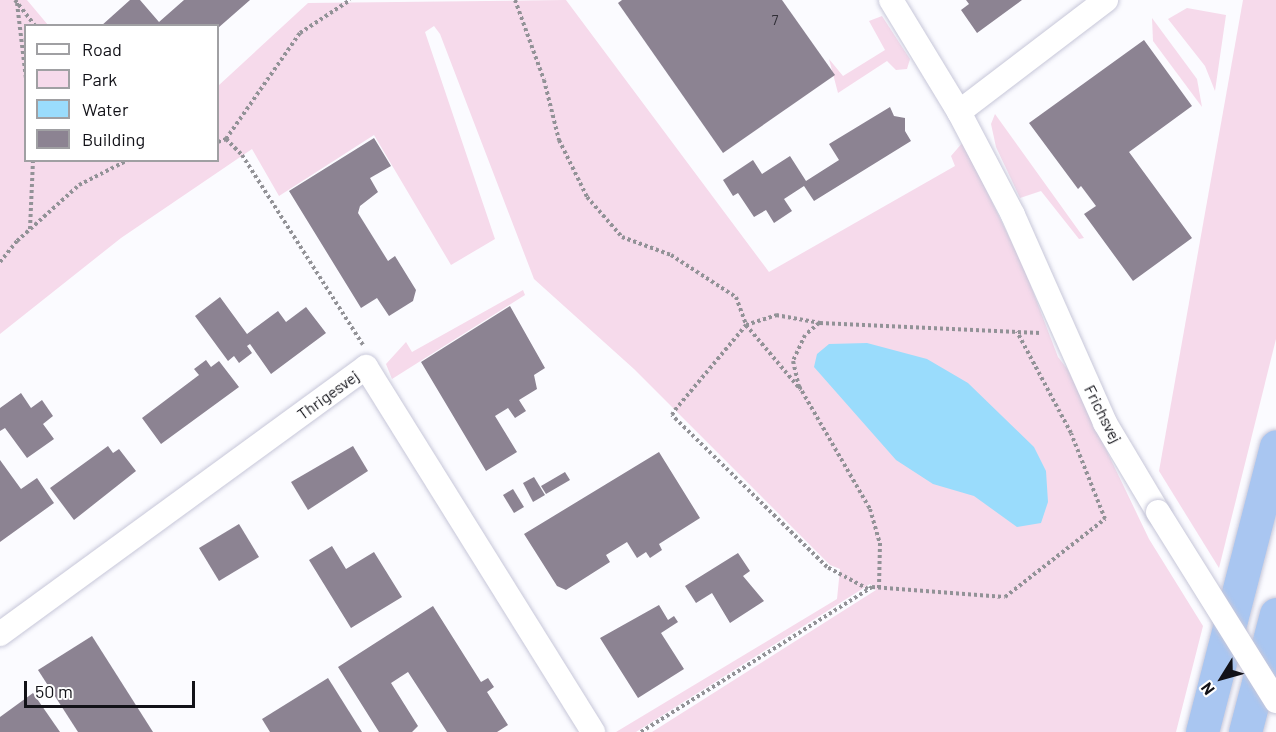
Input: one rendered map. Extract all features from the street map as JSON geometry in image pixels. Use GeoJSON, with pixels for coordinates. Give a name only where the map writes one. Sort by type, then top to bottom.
{"type":"FeatureCollection","features":[{"type":"Feature","properties":{"kind":"highway"},"geometry":{"type":"LineString","coordinates":[[1202,732],[1276,446]]}},
{"type":"Feature","properties":{"kind":"highway"},"geometry":{"type":"LineString","coordinates":[[1245,732],[1276,614]]}},
{"type":"Feature","properties":{"kind":"street","name":"Frichsvej"},"geometry":{"type":"LineString","coordinates":[[891,0],[959,112],[1013,215],[1105,423],[1276,701]]}},
{"type":"Feature","properties":{"kind":"street"},"geometry":{"type":"LineString","coordinates":[[959,112],[1106,0]]}},
{"type":"Feature","properties":{"kind":"street","name":"Thrigesvej"},"geometry":{"type":"LineString","coordinates":[[0,634],[366,366],[593,732]]}},
{"type":"Feature","properties":{"kind":"path"},"geometry":{"type":"LineString","coordinates":[[219,142],[226,139],[300,33],[350,0]]}},
{"type":"Feature","properties":{"kind":"path"},"geometry":{"type":"LineString","coordinates":[[515,0],[544,80],[559,140],[587,197],[622,237],[671,255],[736,297],[746,325],[801,390],[870,509],[880,543],[879,588]]}},
{"type":"Feature","properties":{"kind":"path"},"geometry":{"type":"LineString","coordinates":[[16,1],[33,24]]}},
{"type":"Feature","properties":{"kind":"path"},"geometry":{"type":"LineString","coordinates":[[16,1],[24,63]]}},
{"type":"Feature","properties":{"kind":"path"},"geometry":{"type":"LineString","coordinates":[[226,139],[242,155],[362,340],[366,366]]}},
{"type":"Feature","properties":{"kind":"path"},"geometry":{"type":"LineString","coordinates":[[30,230],[33,162]]}},
{"type":"Feature","properties":{"kind":"path"},"geometry":{"type":"LineString","coordinates":[[0,262],[30,230],[79,185],[124,162]]}},
{"type":"Feature","properties":{"kind":"path"},"geometry":{"type":"LineString","coordinates":[[868,589],[827,567],[672,415],[746,325],[776,315],[820,323],[1066,334]]}},
{"type":"Feature","properties":{"kind":"path"},"geometry":{"type":"LineString","coordinates":[[801,390],[793,361],[805,335],[820,323]]}},
{"type":"Feature","properties":{"kind":"path"},"geometry":{"type":"LineString","coordinates":[[641,732],[868,589],[1005,597],[1105,519],[1071,433],[1017,332]]}},
{"type":"Feature","properties":{"kind":"green space"},"geometry":{"type":"Polygon","coordinates":[[[0,0],[27,0],[47,24],[24,24],[24,162],[219,162],[219,85],[308,3],[566,0],[769,272],[955,166],[951,156],[963,142],[1024,268],[1058,357],[1068,370],[1149,539],[1203,626],[1176,732],[652,732],[876,590],[870,584],[636,732],[616,732],[837,599],[840,569],[830,565],[634,369],[534,279],[440,34],[434,26],[425,32],[495,239],[451,265],[374,135],[279,196],[252,149],[121,238],[0,334],[0,0]]]}},
{"type":"Feature","properties":{"kind":"green space"},"geometry":{"type":"Polygon","coordinates":[[[1243,0],[1276,0],[1276,339],[1219,568],[1159,471],[1243,0]]]}},
{"type":"Feature","properties":{"kind":"green space"},"geometry":{"type":"Polygon","coordinates":[[[1187,8],[1226,15],[1215,91],[1205,66],[1168,19],[1187,8]]]}},
{"type":"Feature","properties":{"kind":"green space"},"geometry":{"type":"Polygon","coordinates":[[[882,16],[910,59],[907,69],[896,70],[887,61],[838,93],[829,59],[843,76],[885,50],[869,21],[882,16]]]}},
{"type":"Feature","properties":{"kind":"green space"},"geometry":{"type":"Polygon","coordinates":[[[1152,18],[1197,79],[1202,107],[1153,41],[1152,18]]]}},
{"type":"Feature","properties":{"kind":"green space"},"geometry":{"type":"Polygon","coordinates":[[[995,114],[1084,238],[1079,239],[1041,191],[1020,198],[996,147],[991,124],[995,114]]]}},
{"type":"Feature","properties":{"kind":"green space"},"geometry":{"type":"Polygon","coordinates":[[[523,290],[525,295],[392,379],[386,364],[406,342],[412,352],[523,290]]]}},
{"type":"Feature","properties":{"kind":"water"},"geometry":{"type":"Polygon","coordinates":[[[867,343],[927,359],[968,383],[1034,447],[1046,471],[1048,502],[1041,523],[1017,527],[974,496],[933,484],[896,460],[814,367],[817,354],[829,344],[867,343]]]}},
{"type":"Feature","properties":{"kind":"building"},"geometry":{"type":"Polygon","coordinates":[[[130,0],[140,0],[159,22],[184,0],[250,0],[219,27],[219,24],[103,24],[130,0]]]}},
{"type":"Feature","properties":{"kind":"building"},"geometry":{"type":"Polygon","coordinates":[[[622,0],[782,0],[835,75],[723,153],[618,3],[622,0]]]}},
{"type":"Feature","properties":{"kind":"building"},"geometry":{"type":"Polygon","coordinates":[[[966,0],[1022,0],[977,33],[961,10],[969,4],[966,0]]]}},
{"type":"Feature","properties":{"kind":"building"},"geometry":{"type":"Polygon","coordinates":[[[1144,40],[1192,106],[1129,152],[1192,238],[1133,281],[1084,214],[1096,206],[1081,186],[1078,189],[1029,123],[1144,40]]]}},
{"type":"Feature","properties":{"kind":"building"},"geometry":{"type":"Polygon","coordinates":[[[890,107],[894,116],[905,118],[905,131],[911,141],[814,201],[804,186],[784,199],[792,211],[774,223],[766,210],[754,217],[738,193],[733,196],[723,180],[753,160],[762,174],[790,156],[806,181],[839,160],[829,144],[890,107]]]}},
{"type":"Feature","properties":{"kind":"building"},"geometry":{"type":"Polygon","coordinates":[[[374,138],[391,166],[370,178],[378,192],[360,206],[358,213],[388,261],[395,256],[416,290],[413,301],[389,316],[377,298],[361,308],[289,191],[374,138]]]}},
{"type":"Feature","properties":{"kind":"building"},"geometry":{"type":"Polygon","coordinates":[[[220,297],[247,334],[278,311],[286,322],[306,307],[326,333],[271,374],[250,344],[247,346],[252,353],[239,363],[234,356],[228,361],[195,316],[220,297]]]}},
{"type":"Feature","properties":{"kind":"building"},"geometry":{"type":"Polygon","coordinates":[[[510,306],[545,368],[534,375],[537,389],[519,400],[526,411],[515,418],[508,408],[495,416],[517,452],[486,471],[421,362],[510,306]]]}},
{"type":"Feature","properties":{"kind":"building"},"geometry":{"type":"Polygon","coordinates":[[[206,360],[211,367],[219,361],[239,387],[161,444],[142,418],[199,375],[194,369],[206,360]]]}},
{"type":"Feature","properties":{"kind":"building"},"geometry":{"type":"Polygon","coordinates":[[[21,393],[31,408],[42,400],[53,416],[43,424],[54,439],[27,458],[5,428],[0,431],[0,408],[21,393]]]}},
{"type":"Feature","properties":{"kind":"building"},"geometry":{"type":"Polygon","coordinates":[[[108,446],[113,453],[119,449],[136,471],[74,520],[50,488],[108,446]]]}},
{"type":"Feature","properties":{"kind":"building"},"geometry":{"type":"Polygon","coordinates":[[[353,446],[368,471],[308,510],[291,482],[353,446]]]}},
{"type":"Feature","properties":{"kind":"building"},"geometry":{"type":"Polygon","coordinates":[[[659,452],[700,518],[659,544],[662,550],[650,558],[646,552],[637,558],[627,542],[606,555],[610,562],[566,590],[557,586],[524,534],[659,452]]]}},
{"type":"Feature","properties":{"kind":"building"},"geometry":{"type":"Polygon","coordinates":[[[0,460],[21,489],[37,478],[54,503],[0,542],[0,460]]]}},
{"type":"Feature","properties":{"kind":"building"},"geometry":{"type":"Polygon","coordinates":[[[565,472],[570,480],[546,494],[541,486],[565,472]]]}},
{"type":"Feature","properties":{"kind":"building"},"geometry":{"type":"Polygon","coordinates":[[[534,477],[545,495],[533,502],[523,483],[534,477]]]}},
{"type":"Feature","properties":{"kind":"building"},"geometry":{"type":"Polygon","coordinates":[[[513,489],[524,507],[514,513],[503,495],[513,489]]]}},
{"type":"Feature","properties":{"kind":"building"},"geometry":{"type":"Polygon","coordinates":[[[239,524],[259,557],[219,581],[199,548],[239,524]]]}},
{"type":"Feature","properties":{"kind":"building"},"geometry":{"type":"Polygon","coordinates":[[[332,546],[346,569],[374,552],[402,597],[351,628],[309,560],[332,546]]]}},
{"type":"Feature","properties":{"kind":"building"},"geometry":{"type":"Polygon","coordinates":[[[738,553],[750,571],[743,576],[764,601],[730,623],[712,593],[696,603],[685,586],[738,553]]]}},
{"type":"Feature","properties":{"kind":"building"},"geometry":{"type":"Polygon","coordinates":[[[659,605],[668,620],[674,616],[678,622],[661,633],[684,669],[638,698],[600,638],[659,605]]]}},
{"type":"Feature","properties":{"kind":"building"},"geometry":{"type":"Polygon","coordinates":[[[433,606],[481,682],[488,678],[494,687],[487,692],[508,725],[497,732],[447,732],[408,672],[391,683],[418,726],[412,732],[379,732],[338,667],[433,606]]]}},
{"type":"Feature","properties":{"kind":"building"},"geometry":{"type":"Polygon","coordinates":[[[92,636],[153,732],[78,732],[38,670],[92,636]]]}},
{"type":"Feature","properties":{"kind":"building"},"geometry":{"type":"Polygon","coordinates":[[[328,678],[362,732],[270,732],[262,719],[328,678]]]}},
{"type":"Feature","properties":{"kind":"building"},"geometry":{"type":"Polygon","coordinates":[[[33,693],[60,732],[0,732],[0,717],[33,693]]]}}]}
